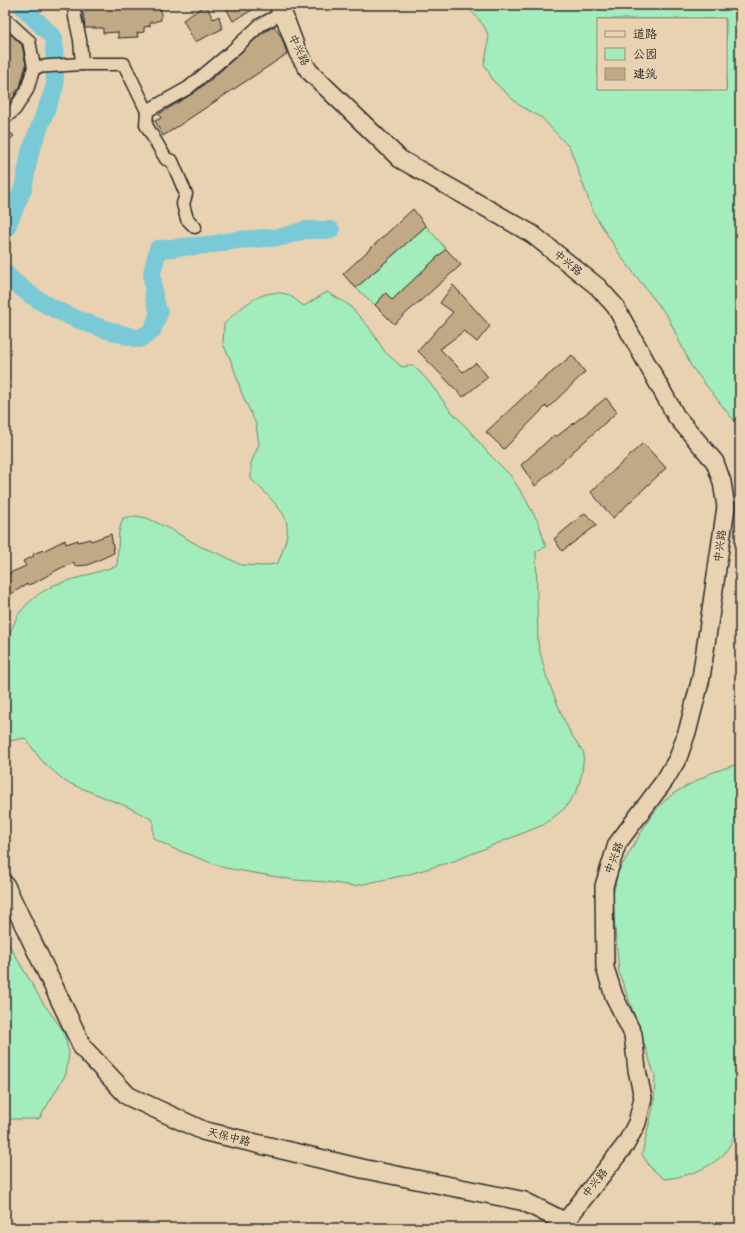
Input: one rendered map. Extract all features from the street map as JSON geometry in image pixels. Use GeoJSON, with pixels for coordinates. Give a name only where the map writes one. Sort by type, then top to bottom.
{"type":"FeatureCollection","features":[{"type":"Feature","properties":{"kind":"main road","name":"中兴路"},"geometry":{"type":"LineString","coordinates":[[281,9],[298,52],[309,71],[400,158],[532,234],[598,287],[615,306],[676,416],[715,462],[722,482],[726,507],[701,678],[688,729],[678,758],[666,780],[617,844],[604,886],[605,968],[614,996],[633,1034],[637,1070],[643,1098],[637,1124],[626,1144],[568,1225]]}},
{"type":"Feature","properties":{"kind":"main road","name":"天保中路"},"geometry":{"type":"LineString","coordinates":[[5,885],[83,1048],[128,1096],[204,1131],[364,1169],[524,1201],[568,1225]]}},
{"type":"Feature","properties":{"kind":"street"},"geometry":{"type":"LineString","coordinates":[[74,5],[80,40],[82,64]]}},
{"type":"Feature","properties":{"kind":"street"},"geometry":{"type":"LineString","coordinates":[[147,111],[188,88],[231,52],[260,25],[281,9]]}},
{"type":"Feature","properties":{"kind":"street"},"geometry":{"type":"LineString","coordinates":[[5,19],[29,41],[34,67],[27,90],[15,109],[5,118]]}},
{"type":"Feature","properties":{"kind":"street"},"geometry":{"type":"LineString","coordinates":[[34,67],[82,64],[124,64],[147,111],[146,125],[166,160],[172,161],[186,194],[183,204],[187,219],[195,227]]}},
{"type":"Feature","properties":{"kind":"green space"},"geometry":{"type":"Polygon","coordinates":[[[463,5],[740,5],[740,425],[731,417],[691,366],[668,317],[622,258],[593,212],[570,148],[542,118],[519,105],[494,82],[484,64],[488,43],[487,32],[474,14],[463,5]]]}},
{"type":"Feature","properties":{"kind":"green space"},"geometry":{"type":"Polygon","coordinates":[[[426,226],[446,249],[392,300],[385,293],[375,305],[356,288],[426,226]]]}},
{"type":"Feature","properties":{"kind":"green space"},"geometry":{"type":"Polygon","coordinates":[[[327,292],[349,305],[369,327],[385,352],[402,367],[413,365],[429,382],[450,410],[510,475],[525,498],[539,524],[546,547],[536,551],[538,644],[546,675],[563,718],[571,734],[584,753],[582,773],[577,791],[564,809],[543,825],[454,861],[406,875],[354,886],[295,880],[225,868],[172,848],[153,838],[153,820],[128,807],[66,782],[42,761],[25,738],[9,741],[5,736],[5,722],[7,721],[5,710],[5,660],[11,630],[18,615],[28,603],[54,585],[117,566],[119,531],[123,518],[136,516],[147,518],[172,530],[201,547],[220,554],[241,565],[264,566],[278,563],[287,536],[286,520],[276,505],[251,479],[251,463],[259,444],[256,424],[242,394],[232,363],[223,344],[224,324],[244,306],[260,296],[277,293],[286,294],[304,306],[327,292]]]}},
{"type":"Feature","properties":{"kind":"green space"},"geometry":{"type":"Polygon","coordinates":[[[740,763],[740,1109],[735,1134],[723,1155],[703,1169],[680,1177],[664,1179],[650,1167],[642,1154],[654,1103],[655,1076],[619,973],[613,895],[618,872],[646,824],[659,806],[674,793],[711,773],[740,763]]]}},
{"type":"Feature","properties":{"kind":"green space"},"geometry":{"type":"Polygon","coordinates":[[[5,938],[43,1003],[63,1030],[69,1053],[66,1074],[39,1119],[5,1119],[5,938]]]}},
{"type":"Feature","properties":{"kind":"building"},"geometry":{"type":"Polygon","coordinates":[[[82,5],[161,5],[161,20],[150,22],[150,26],[144,27],[144,32],[137,33],[138,37],[118,38],[118,32],[103,33],[103,28],[85,28],[82,5]]]}},
{"type":"Feature","properties":{"kind":"building"},"geometry":{"type":"Polygon","coordinates":[[[206,5],[213,19],[219,16],[222,29],[195,42],[183,20],[206,5]]]}},
{"type":"Feature","properties":{"kind":"building"},"geometry":{"type":"Polygon","coordinates":[[[230,5],[261,5],[233,21],[226,8],[230,5]]]}},
{"type":"Feature","properties":{"kind":"building"},"geometry":{"type":"Polygon","coordinates":[[[274,26],[282,38],[287,54],[163,136],[155,121],[161,118],[159,114],[192,94],[211,80],[260,35],[274,26]]]}},
{"type":"Feature","properties":{"kind":"building"},"geometry":{"type":"Polygon","coordinates":[[[5,29],[22,45],[26,65],[20,87],[14,94],[15,95],[13,98],[9,102],[7,100],[5,103],[5,77],[9,68],[9,59],[5,51],[5,29]]]}},
{"type":"Feature","properties":{"kind":"building"},"geometry":{"type":"Polygon","coordinates":[[[5,127],[14,136],[5,144],[5,127]]]}},
{"type":"Feature","properties":{"kind":"building"},"geometry":{"type":"Polygon","coordinates":[[[413,209],[426,226],[356,288],[343,274],[413,209]]]}},
{"type":"Feature","properties":{"kind":"building"},"geometry":{"type":"Polygon","coordinates":[[[446,249],[461,265],[394,324],[375,305],[386,293],[392,300],[446,249]]]}},
{"type":"Feature","properties":{"kind":"building"},"geometry":{"type":"Polygon","coordinates":[[[453,285],[490,326],[477,342],[464,331],[440,349],[463,372],[476,363],[488,377],[463,397],[418,351],[453,312],[440,303],[453,285]]]}},
{"type":"Feature","properties":{"kind":"building"},"geometry":{"type":"Polygon","coordinates":[[[572,355],[585,372],[548,408],[546,406],[504,449],[486,432],[531,390],[572,355]]]}},
{"type":"Feature","properties":{"kind":"building"},"geometry":{"type":"Polygon","coordinates":[[[606,398],[617,412],[535,486],[521,465],[554,435],[556,437],[606,398]]]}},
{"type":"Feature","properties":{"kind":"building"},"geometry":{"type":"Polygon","coordinates":[[[643,443],[666,468],[613,518],[591,492],[643,443]]]}},
{"type":"Feature","properties":{"kind":"building"},"geometry":{"type":"Polygon","coordinates":[[[585,513],[597,525],[562,551],[554,539],[585,513]]]}},
{"type":"Feature","properties":{"kind":"building"},"geometry":{"type":"Polygon","coordinates":[[[111,534],[114,553],[88,565],[75,566],[74,562],[36,582],[27,584],[5,598],[5,575],[26,566],[23,561],[34,556],[33,554],[43,551],[65,540],[66,544],[78,540],[78,542],[90,539],[91,541],[111,534]]]}},
{"type":"Feature","properties":{"kind":"waterway"},"geometry":{"type":"LineString","coordinates":[[5,231],[23,189],[30,152],[55,86],[54,38],[21,5]]}},
{"type":"Feature","properties":{"kind":"waterway"},"geometry":{"type":"LineString","coordinates":[[5,273],[19,286],[50,307],[85,322],[139,339],[152,331],[159,313],[154,298],[152,273],[158,249],[209,245],[237,240],[282,237],[305,230],[331,230]]}}]}
